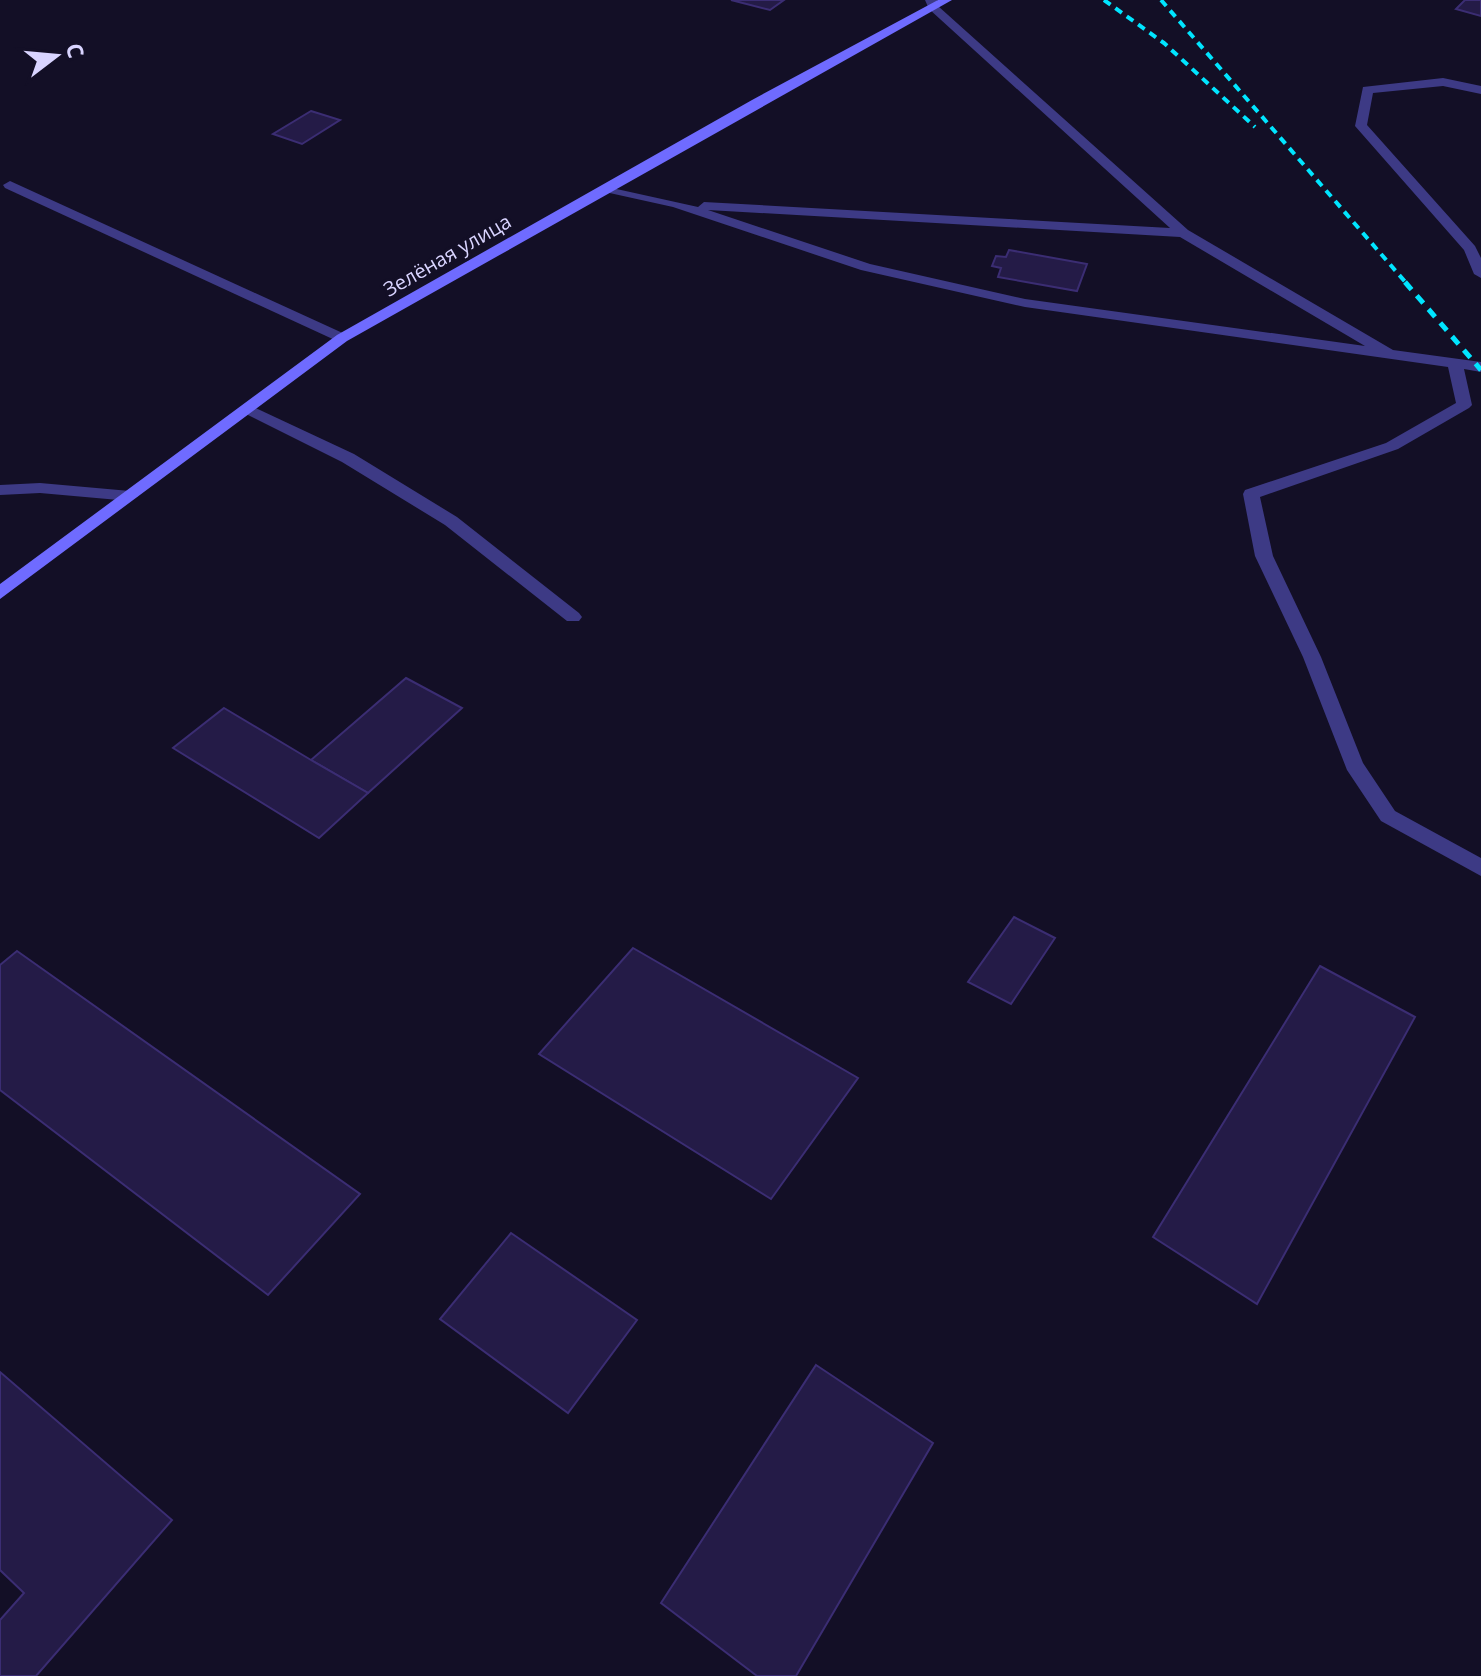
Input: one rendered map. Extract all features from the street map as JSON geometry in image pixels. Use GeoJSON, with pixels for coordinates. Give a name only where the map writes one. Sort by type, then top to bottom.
{"type":"FeatureCollection","features":[{"type":"Feature","properties":{"kind":"street","name":"Зелёная улица"},"geometry":{"type":"LineString","coordinates":[[0,593],[342,338],[937,2]]}},
{"type":"Feature","properties":{"kind":"lane"},"geometry":{"type":"LineString","coordinates":[[937,2],[1183,233],[1389,354]]}},
{"type":"Feature","properties":{"kind":"lane"},"geometry":{"type":"LineString","coordinates":[[1481,90],[1443,82],[1367,90],[1361,126],[1470,249],[1481,274]]}},
{"type":"Feature","properties":{"kind":"lane"},"geometry":{"type":"LineString","coordinates":[[10,185],[342,338]]}},
{"type":"Feature","properties":{"kind":"lane"},"geometry":{"type":"LineString","coordinates":[[603,190],[676,204],[866,267],[1025,303],[1481,367]]}},
{"type":"Feature","properties":{"kind":"lane"},"geometry":{"type":"LineString","coordinates":[[676,204],[1183,233]]}},
{"type":"Feature","properties":{"kind":"lane"},"geometry":{"type":"LineString","coordinates":[[1455,363],[1464,405],[1392,446],[1251,494],[1264,556],[1312,657],[1354,765],[1388,816],[1481,868]]}},
{"type":"Feature","properties":{"kind":"lane"},"geometry":{"type":"LineString","coordinates":[[247,409],[348,458],[451,521],[573,617]]}},
{"type":"Feature","properties":{"kind":"lane"},"geometry":{"type":"LineString","coordinates":[[0,490],[40,488],[130,496]]}},
{"type":"Feature","properties":{"kind":"building"},"geometry":{"type":"Polygon","coordinates":[[[731,0],[784,0],[770,10],[731,0]]]}},
{"type":"Feature","properties":{"kind":"building"},"geometry":{"type":"Polygon","coordinates":[[[1465,0],[1481,0],[1481,16],[1456,9],[1465,0]]]}},
{"type":"Feature","properties":{"kind":"building"},"geometry":{"type":"Polygon","coordinates":[[[311,111],[340,120],[302,144],[273,134],[311,111]]]}},
{"type":"Feature","properties":{"kind":"building"},"geometry":{"type":"Polygon","coordinates":[[[1009,250],[1087,264],[1077,291],[998,277],[1001,268],[992,266],[996,256],[1006,257],[1009,250]]]}},
{"type":"Feature","properties":{"kind":"building"},"geometry":{"type":"Polygon","coordinates":[[[406,678],[462,708],[368,793],[311,760],[406,678]]]}},
{"type":"Feature","properties":{"kind":"building"},"geometry":{"type":"Polygon","coordinates":[[[224,708],[368,793],[319,838],[173,748],[224,708]]]}},
{"type":"Feature","properties":{"kind":"building"},"geometry":{"type":"Polygon","coordinates":[[[1014,917],[1055,938],[1011,1004],[968,982],[1014,917]]]}},
{"type":"Feature","properties":{"kind":"building"},"geometry":{"type":"Polygon","coordinates":[[[633,948],[858,1078],[771,1199],[539,1054],[633,948]]]}},
{"type":"Feature","properties":{"kind":"building"},"geometry":{"type":"Polygon","coordinates":[[[17,951],[360,1194],[268,1295],[0,1090],[0,965],[17,951]]]}},
{"type":"Feature","properties":{"kind":"building"},"geometry":{"type":"Polygon","coordinates":[[[1320,966],[1415,1017],[1257,1304],[1153,1237],[1320,966]]]}},
{"type":"Feature","properties":{"kind":"building"},"geometry":{"type":"Polygon","coordinates":[[[511,1233],[637,1320],[568,1413],[440,1319],[511,1233]]]}},
{"type":"Feature","properties":{"kind":"building"},"geometry":{"type":"Polygon","coordinates":[[[816,1365],[933,1443],[796,1676],[757,1676],[661,1603],[816,1365]]]}},
{"type":"Feature","properties":{"kind":"building"},"geometry":{"type":"Polygon","coordinates":[[[0,1372],[172,1520],[36,1676],[0,1676],[0,1620],[24,1593],[0,1570],[0,1372]]]}},
{"type":"Feature","properties":{"kind":"railway"},"geometry":{"type":"LineString","coordinates":[[1104,0],[1164,43],[1255,127]]}},
{"type":"Feature","properties":{"kind":"railway"},"geometry":{"type":"LineString","coordinates":[[1161,0],[1407,284]]}},
{"type":"Feature","properties":{"kind":"railway"},"geometry":{"type":"LineString","coordinates":[[1405,282],[1481,370]]}}]}
